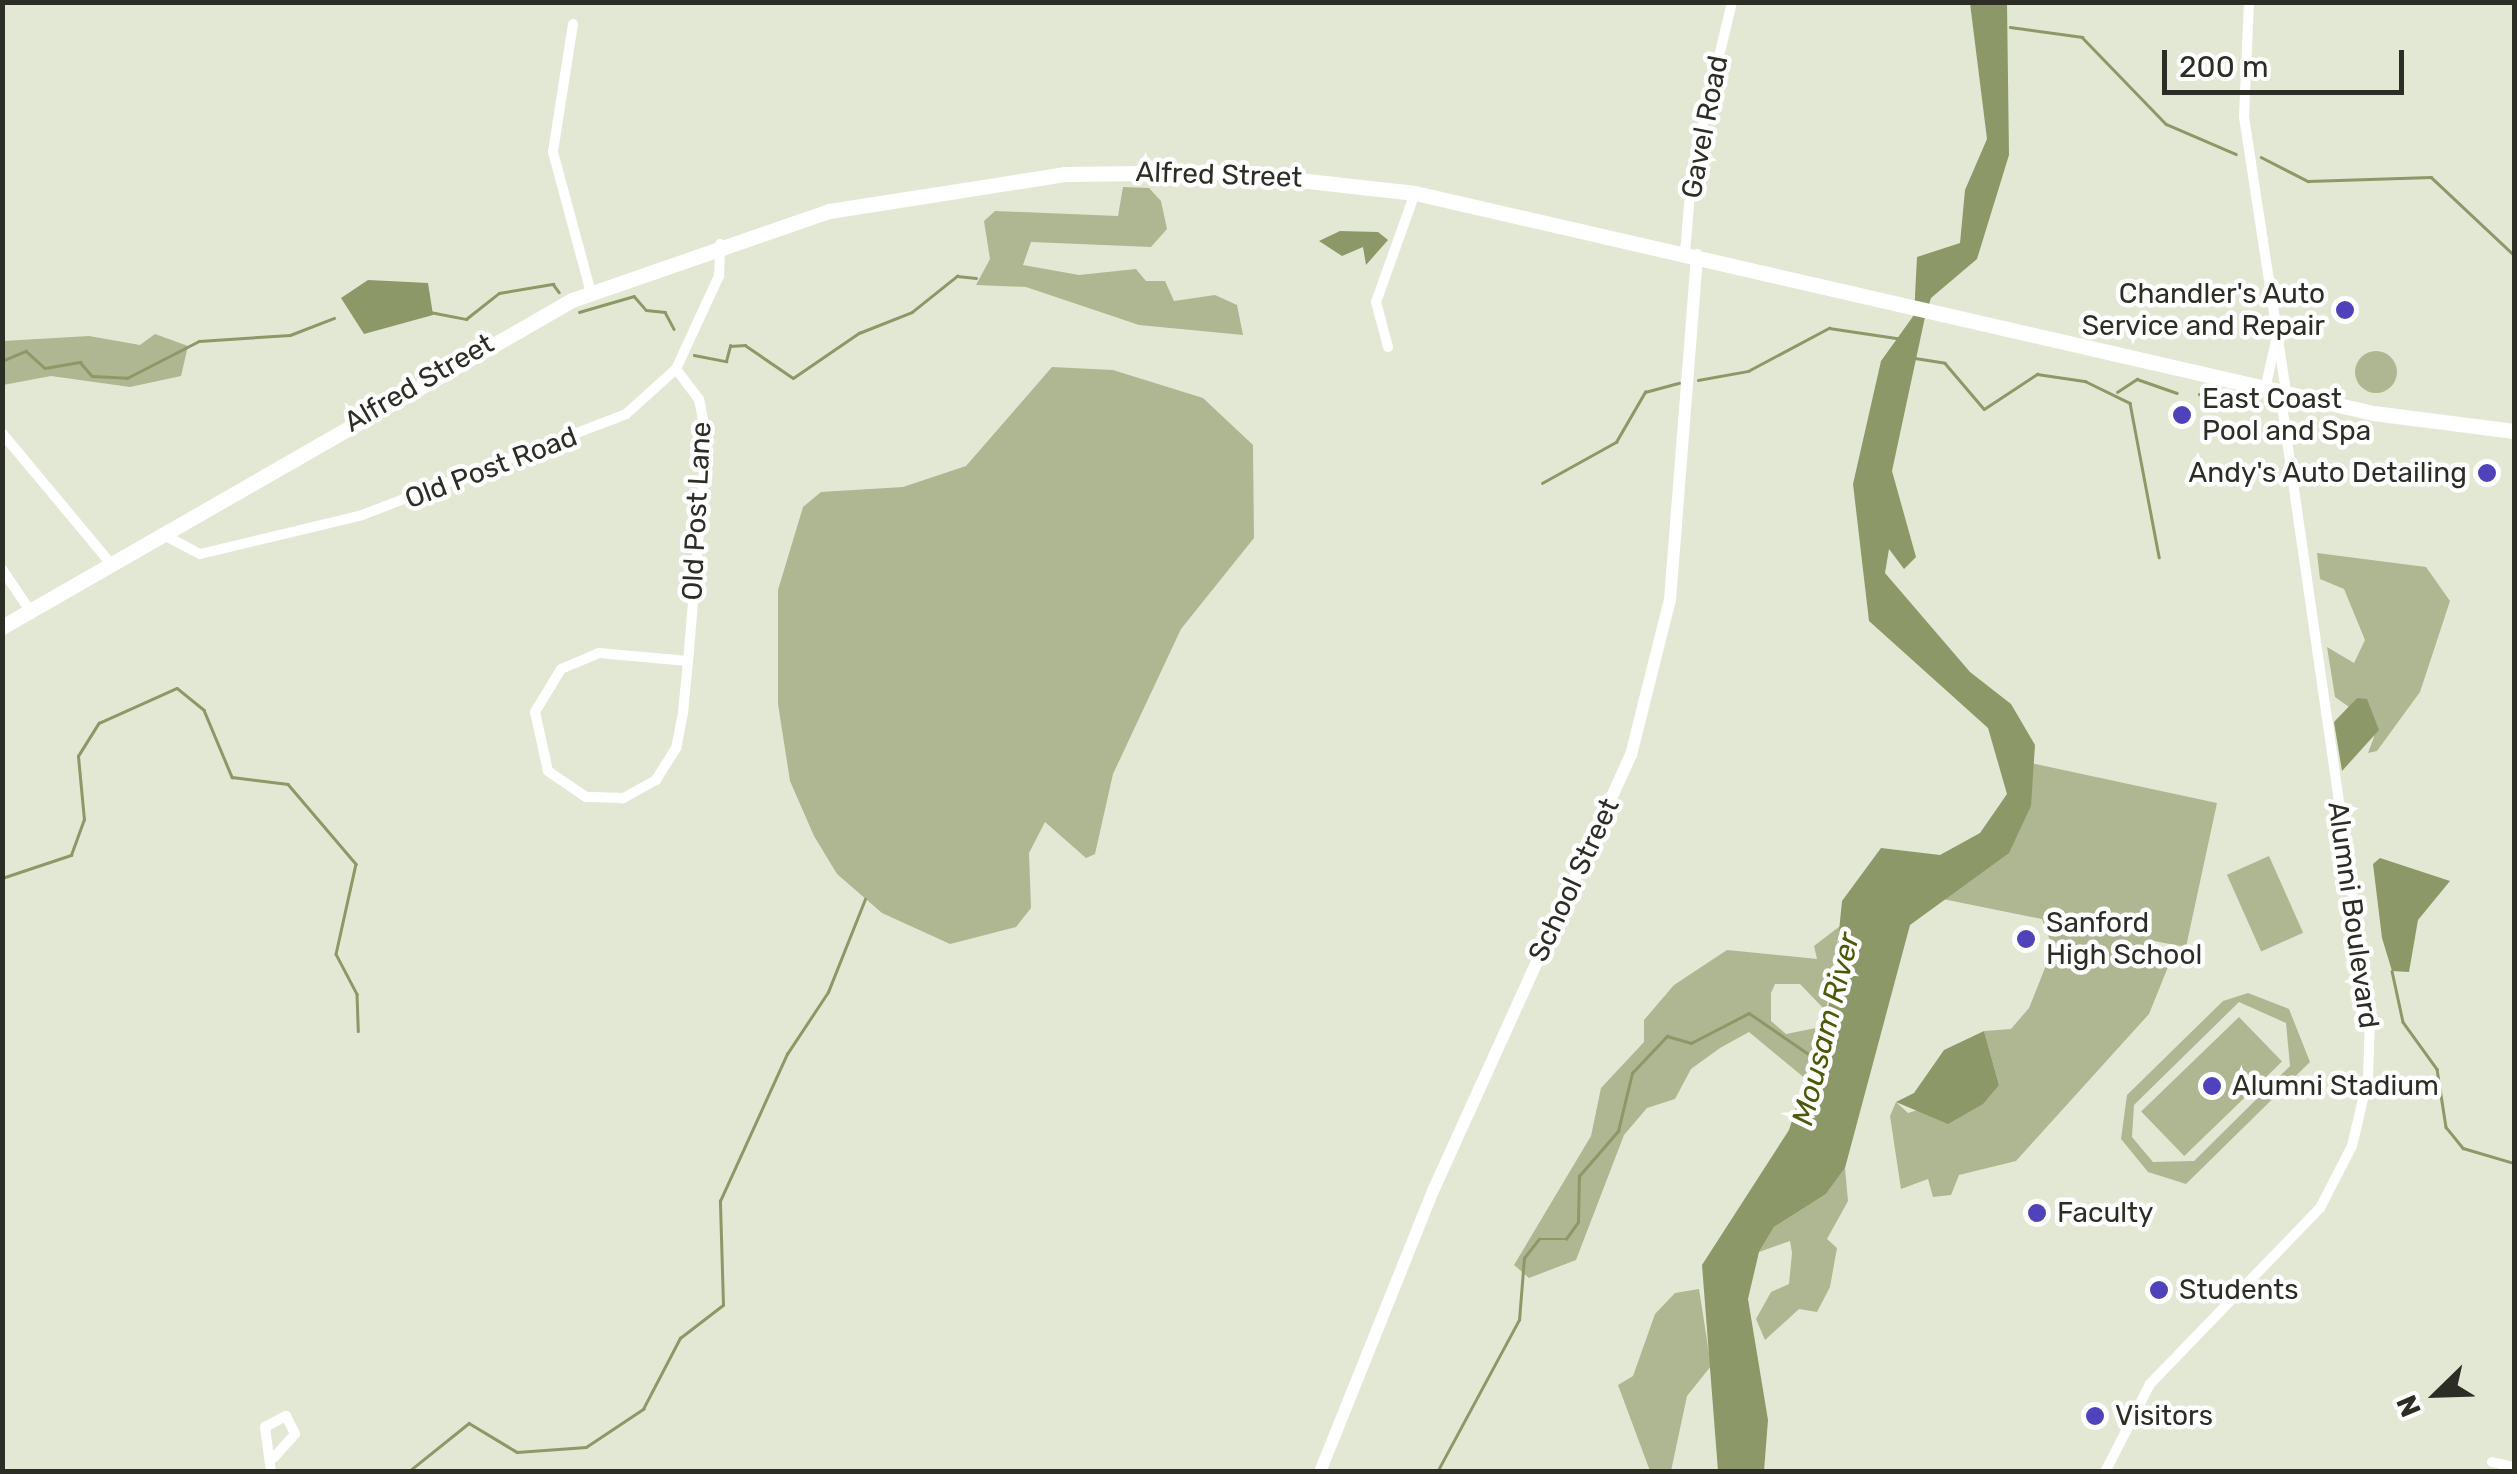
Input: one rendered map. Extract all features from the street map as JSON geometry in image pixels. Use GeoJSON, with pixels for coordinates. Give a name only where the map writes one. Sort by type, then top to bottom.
{"type":"FeatureCollection","features":[{"type":"Feature","properties":{"kind":"main road","name":"Alfred Street"},"geometry":{"type":"LineString","coordinates":[[2,627],[452,362],[592,293],[720,243],[902,195],[1064,174],[1227,172],[1415,193],[2277,391],[2514,430]]}},
{"type":"Feature","properties":{"kind":"street","name":"Gavel Road"},"geometry":{"type":"LineString","coordinates":[[1691,254],[1692,170],[1732,2]]}},
{"type":"Feature","properties":{"kind":"street","name":"Alumni Boulevard"},"geometry":{"type":"LineString","coordinates":[[2106,1472],[2142,1393],[2320,1208],[2346,1162],[2368,1078],[2370,1018],[2277,391],[2276,340],[2244,117],[2249,2]]}},
{"type":"Feature","properties":{"kind":"street"},"geometry":{"type":"LineString","coordinates":[[573,24],[553,152],[592,293]]}},
{"type":"Feature","properties":{"kind":"street"},"geometry":{"type":"LineString","coordinates":[[1388,347],[1376,302],[1415,193]]}},
{"type":"Feature","properties":{"kind":"street","name":"Old Post Road"},"geometry":{"type":"LineString","coordinates":[[162,534],[200,554],[393,506],[605,425],[676,370],[719,276],[720,243]]}},
{"type":"Feature","properties":{"kind":"street","name":"School Street"},"geometry":{"type":"LineString","coordinates":[[1320,1472],[1433,1191],[1631,755],[1670,600],[1691,254]]}},
{"type":"Feature","properties":{"kind":"street"},"geometry":{"type":"LineString","coordinates":[[2276,340],[2277,391]]}},
{"type":"Feature","properties":{"kind":"street","name":"Old Post Lane"},"geometry":{"type":"LineString","coordinates":[[676,370],[698,399],[706,436],[688,661],[676,748],[656,780],[598,799],[548,771],[534,712],[561,669],[599,653],[688,661]]}},
{"type":"Feature","properties":{"kind":"street"},"geometry":{"type":"LineString","coordinates":[[2,433],[111,564]]}},
{"type":"Feature","properties":{"kind":"street"},"geometry":{"type":"LineString","coordinates":[[2,568],[31,612]]}},
{"type":"Feature","properties":{"kind":"street"},"geometry":{"type":"LineString","coordinates":[[271,1472],[274,1457]]}},
{"type":"Feature","properties":{"kind":"street"},"geometry":{"type":"LineString","coordinates":[[2492,1462],[2514,1466]]}},
{"type":"Feature","properties":{"kind":"shaded area"},"geometry":{"type":"Polygon","coordinates":[[[1123,187],[1149,188],[1161,201],[1167,229],[1151,247],[1031,242],[1023,265],[1079,275],[1136,269],[1146,281],[1165,281],[1174,301],[1215,295],[1237,305],[1243,335],[1139,325],[1026,287],[976,285],[990,259],[984,221],[995,211],[1118,216],[1123,187]]]}},
{"type":"Feature","properties":{"kind":"shaded area"},"geometry":{"type":"Polygon","coordinates":[[[155,334],[188,346],[181,376],[130,387],[51,376],[3,385],[3,341],[89,336],[140,345],[155,334]]]}},
{"type":"Feature","properties":{"kind":"shaded area"},"geometry":{"type":"Polygon","coordinates":[[[2376,351],[2391,357],[2397,372],[2391,387],[2376,393],[2361,387],[2355,372],[2361,357],[2376,351]]]}},
{"type":"Feature","properties":{"kind":"shaded area"},"geometry":{"type":"Polygon","coordinates":[[[1052,367],[1113,370],[1203,398],[1253,445],[1254,538],[1181,629],[1113,774],[1095,854],[1086,858],[1045,822],[1029,853],[1031,908],[1016,927],[950,944],[882,913],[837,874],[814,836],[790,781],[778,704],[778,590],[803,507],[821,492],[903,487],[966,466],[1052,367]]]}},
{"type":"Feature","properties":{"kind":"shaded area"},"geometry":{"type":"Polygon","coordinates":[[[2317,553],[2426,567],[2450,601],[2420,692],[2377,751],[2368,753],[2374,737],[2357,698],[2349,707],[2335,697],[2327,647],[2354,663],[2365,640],[2344,589],[2320,579],[2317,553]]]}},
{"type":"Feature","properties":{"kind":"shaded area"},"geometry":{"type":"Polygon","coordinates":[[[2026,762],[2217,803],[2186,947],[2154,941],[2168,967],[2149,1014],[2016,1161],[1959,1175],[1951,1195],[1933,1197],[1928,1179],[1901,1189],[1890,1116],[1896,1102],[1908,1113],[1999,1085],[1984,1031],[2011,1029],[2029,1008],[2053,948],[2042,919],[1908,892],[1975,860],[2026,762]]]}},
{"type":"Feature","properties":{"kind":"shaded area"},"geometry":{"type":"Polygon","coordinates":[[[2269,856],[2303,933],[2261,951],[2227,875],[2269,856]]]}},
{"type":"Feature","properties":{"kind":"shaded area"},"geometry":{"type":"Polygon","coordinates":[[[1840,926],[1826,1011],[1800,984],[1775,984],[1771,993],[1771,1021],[1786,1034],[1821,1027],[1807,1080],[1749,1032],[1720,1048],[1691,1069],[1675,1099],[1647,1108],[1624,1135],[1576,1260],[1529,1278],[1514,1265],[1591,1136],[1601,1088],[1644,1042],[1644,1020],[1674,985],[1727,950],[1817,959],[1814,946],[1840,926]]]}},
{"type":"Feature","properties":{"kind":"shaded area"},"geometry":{"type":"Polygon","coordinates":[[[2248,993],[2289,1009],[2310,1062],[2186,1184],[2148,1172],[2121,1139],[2127,1095],[2223,1001],[2248,993]],[[2239,1002],[2134,1105],[2132,1137],[2153,1162],[2194,1161],[2290,1066],[2286,1023],[2239,1002]]]}},
{"type":"Feature","properties":{"kind":"shaded area","name":"Alumni Stadium"},"geometry":{"type":"Polygon","coordinates":[[[2239,1017],[2282,1062],[2184,1156],[2141,1111],[2239,1017]]]}},
{"type":"Feature","properties":{"kind":"shaded area"},"geometry":{"type":"Polygon","coordinates":[[[1845,1168],[1848,1201],[1827,1239],[1837,1248],[1830,1287],[1817,1312],[1799,1309],[1765,1340],[1756,1319],[1771,1292],[1789,1284],[1790,1241],[1759,1252],[1774,1227],[1826,1194],[1845,1168]]]}},
{"type":"Feature","properties":{"kind":"shaded area"},"geometry":{"type":"Polygon","coordinates":[[[1699,1289],[1711,1366],[1687,1396],[1671,1471],[1650,1471],[1618,1385],[1633,1376],[1655,1314],[1675,1293],[1699,1289]]]}},
{"type":"Feature","properties":{"kind":"water","name":"Mousam River"},"geometry":{"type":"Polygon","coordinates":[[[1970,3],[2007,3],[2009,155],[1977,259],[1931,298],[1925,317],[1892,471],[1916,557],[1904,569],[1889,549],[1885,573],[1970,672],[2011,704],[2035,745],[2031,806],[2009,853],[1910,925],[1845,1168],[1826,1194],[1774,1227],[1759,1252],[1748,1299],[1768,1420],[1764,1471],[1718,1471],[1702,1265],[1789,1130],[1833,991],[1842,901],[1881,848],[1940,855],[1980,833],[2007,794],[1988,728],[1869,621],[1853,484],[1881,361],[1914,315],[1917,257],[1960,243],[1965,190],[1987,139],[1970,3]]]}},
{"type":"Feature","properties":{"kind":"water"},"geometry":{"type":"Polygon","coordinates":[[[1340,231],[1378,232],[1388,240],[1366,265],[1363,247],[1342,256],[1319,241],[1340,231]]]}},
{"type":"Feature","properties":{"kind":"water"},"geometry":{"type":"Polygon","coordinates":[[[368,280],[428,283],[433,315],[364,334],[341,298],[368,280]]]}},
{"type":"Feature","properties":{"kind":"water"},"geometry":{"type":"Polygon","coordinates":[[[2357,698],[2367,699],[2379,730],[2342,771],[2334,722],[2357,698]]]}},
{"type":"Feature","properties":{"kind":"water"},"geometry":{"type":"Polygon","coordinates":[[[2380,858],[2450,881],[2418,920],[2409,972],[2392,971],[2382,938],[2373,864],[2380,858]]]}},
{"type":"Feature","properties":{"kind":"water"},"geometry":{"type":"Polygon","coordinates":[[[1984,1031],[1999,1085],[1983,1104],[1948,1124],[1896,1102],[1914,1093],[1944,1050],[1984,1031]]]}},
{"type":"Feature","properties":{"kind":"waterway"},"geometry":{"type":"LineString","coordinates":[[2010,27],[2082,37],[2166,124],[2236,154]]}},
{"type":"Feature","properties":{"kind":"waterway"},"geometry":{"type":"LineString","coordinates":[[2261,157],[2308,181],[2431,177],[2514,255]]}},
{"type":"Feature","properties":{"kind":"waterway"},"geometry":{"type":"LineString","coordinates":[[694,355],[726,361],[730,346],[745,345],[793,378],[859,333],[912,312],[957,276],[976,278]]}},
{"type":"Feature","properties":{"kind":"waterway"},"geometry":{"type":"LineString","coordinates":[[430,312],[466,319],[499,293],[553,284],[559,292]]}},
{"type":"Feature","properties":{"kind":"waterway"},"geometry":{"type":"LineString","coordinates":[[579,312],[634,296],[646,310],[665,312],[674,329]]}},
{"type":"Feature","properties":{"kind":"waterway"},"geometry":{"type":"LineString","coordinates":[[2,361],[26,351],[45,368],[80,362],[92,376],[127,378],[199,341],[290,335],[334,318]]}},
{"type":"Feature","properties":{"kind":"waterway"},"geometry":{"type":"LineString","coordinates":[[1698,380],[1748,371],[1829,328],[1897,338]]}},
{"type":"Feature","properties":{"kind":"waterway"},"geometry":{"type":"LineString","coordinates":[[1915,358],[1945,363],[1984,409],[2037,374],[2085,381],[2130,403],[2159,557]]}},
{"type":"Feature","properties":{"kind":"waterway"},"geometry":{"type":"LineString","coordinates":[[2117,392],[2137,379],[2177,393]]}},
{"type":"Feature","properties":{"kind":"waterway"},"geometry":{"type":"LineString","coordinates":[[1542,483],[1616,442],[1645,392],[1679,383]]}},
{"type":"Feature","properties":{"kind":"waterway"},"geometry":{"type":"LineString","coordinates":[[2199,394],[2225,402]]}},
{"type":"Feature","properties":{"kind":"waterway"},"geometry":{"type":"LineString","coordinates":[[2,878],[71,855],[84,820],[78,756],[99,723],[177,688],[204,710],[232,777],[288,784],[356,864],[336,954],[357,994],[358,1031]]}},
{"type":"Feature","properties":{"kind":"waterway"},"geometry":{"type":"LineString","coordinates":[[408,1472],[469,1423],[517,1452],[586,1447],[643,1409],[680,1338],[723,1305],[720,1201],[787,1054],[828,992],[865,899]]}},
{"type":"Feature","properties":{"kind":"waterway"},"geometry":{"type":"LineString","coordinates":[[2392,971],[2403,1022],[2437,1069],[2446,1127],[2463,1148],[2514,1163]]}},
{"type":"Feature","properties":{"kind":"waterway","name":"Mousam River"},"geometry":{"type":"LineString","coordinates":[[1437,1472],[1519,1320],[1524,1258],[1539,1239],[1566,1239],[1578,1222],[1579,1176],[1618,1131],[1632,1073],[1667,1036],[1691,1043],[1749,1013],[1813,1057]]}},
{"type":"Feature","properties":{"kind":"place","name":"Chandler's Auto Service and Repair"},"geometry":{"type":"Point","coordinates":[2345,310]}},
{"type":"Feature","properties":{"kind":"place","name":"East Coast Pool and Spa"},"geometry":{"type":"Point","coordinates":[2182,415]}},
{"type":"Feature","properties":{"kind":"place","name":"Andy's Auto Detailing"},"geometry":{"type":"Point","coordinates":[2487,473]}},
{"type":"Feature","properties":{"kind":"place","name":"Sanford High School"},"geometry":{"type":"Point","coordinates":[2026,939]}},
{"type":"Feature","properties":{"kind":"place","name":"Alumni Stadium"},"geometry":{"type":"Point","coordinates":[2212,1086]}},
{"type":"Feature","properties":{"kind":"place","name":"Faculty"},"geometry":{"type":"Point","coordinates":[2037,1213]}},
{"type":"Feature","properties":{"kind":"place","name":"Students"},"geometry":{"type":"Point","coordinates":[2159,1290]}},
{"type":"Feature","properties":{"kind":"place","name":"Visitors"},"geometry":{"type":"Point","coordinates":[2095,1416]}}]}
